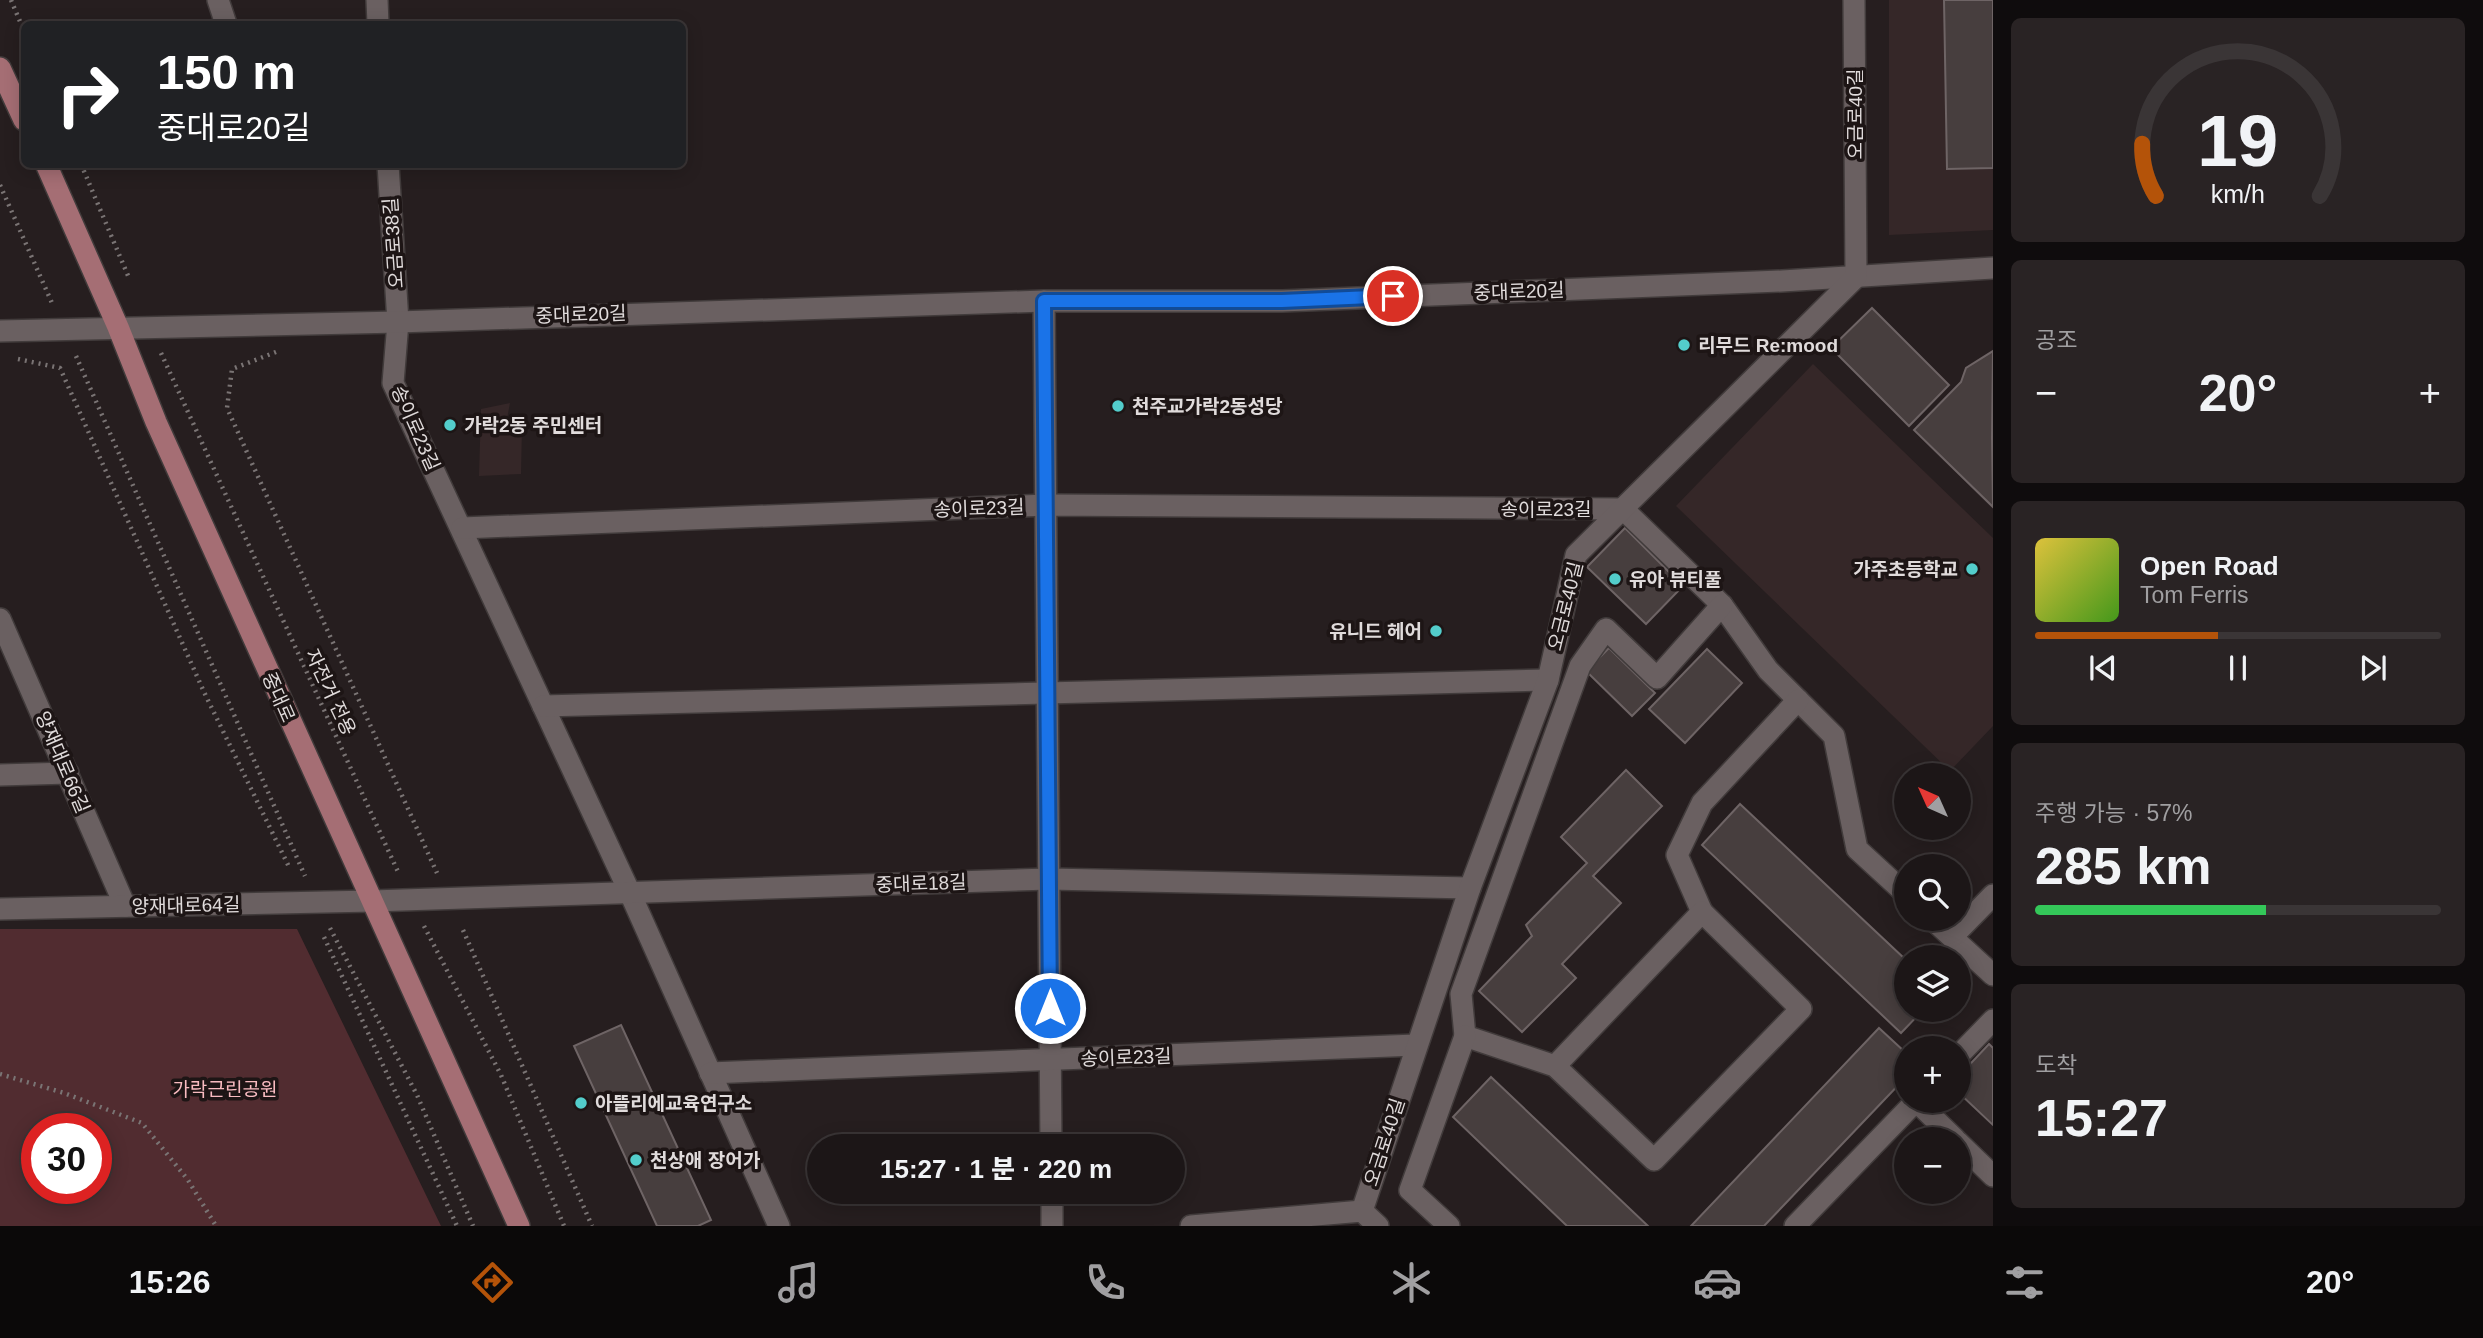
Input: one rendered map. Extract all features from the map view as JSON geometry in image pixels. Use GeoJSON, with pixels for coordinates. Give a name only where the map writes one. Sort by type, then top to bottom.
{"type":"FeatureCollection","features":[{"type":"Feature","properties":{"kind":"main road"},"geometry":{"type":"LineString","coordinates":[[0,68],[21,114]]}},
{"type":"Feature","properties":{"kind":"main road","name":"중대로"},"geometry":{"type":"LineString","coordinates":[[48,168],[118,327],[156,422],[519,1226]]}},
{"type":"Feature","properties":{"kind":"street"},"geometry":{"type":"LineString","coordinates":[[218,0],[225,21]]}},
{"type":"Feature","properties":{"kind":"street"},"geometry":{"type":"LineString","coordinates":[[376,0],[378,21]]}},
{"type":"Feature","properties":{"kind":"street","name":"오금로40길"},"geometry":{"type":"LineString","coordinates":[[1362,1211],[1470,888],[1548,680],[1576,555],[1856,276],[1854,0]]}},
{"type":"Feature","properties":{"kind":"street","name":"오금로38길"},"geometry":{"type":"LineString","coordinates":[[388,168],[398,322]]}},
{"type":"Feature","properties":{"kind":"street","name":"중대로20길"},"geometry":{"type":"LineString","coordinates":[[118,327],[398,322],[1044,301],[1282,301],[1993,268]]}},
{"type":"Feature","properties":{"kind":"street"},"geometry":{"type":"LineString","coordinates":[[1044,301],[1051,1134]]}},
{"type":"Feature","properties":{"kind":"street","name":"송이로23길"},"geometry":{"type":"LineString","coordinates":[[398,322],[393,383],[630,893],[779,1226]]}},
{"type":"Feature","properties":{"kind":"street"},"geometry":{"type":"LineString","coordinates":[[0,331],[118,327]]}},
{"type":"Feature","properties":{"kind":"street","name":"송이로23길"},"geometry":{"type":"LineString","coordinates":[[462,528],[1046,505],[1623,509]]}},
{"type":"Feature","properties":{"kind":"street"},"geometry":{"type":"LineString","coordinates":[[1623,509],[1722,605],[1768,670],[1834,736],[1857,849],[1894,883]]}},
{"type":"Feature","properties":{"kind":"street"},"geometry":{"type":"LineString","coordinates":[[1449,1226],[1410,1190],[1465,1036],[1461,994],[1580,666],[1606,629],[1657,678],[1722,605]]}},
{"type":"Feature","properties":{"kind":"street","name":"양재대로66길"},"geometry":{"type":"LineString","coordinates":[[0,619],[9,658],[68,773],[125,906]]}},
{"type":"Feature","properties":{"kind":"street"},"geometry":{"type":"LineString","coordinates":[[544,706],[1548,680]]}},
{"type":"Feature","properties":{"kind":"street"},"geometry":{"type":"LineString","coordinates":[[1465,1036],[1555,1066],[1654,1160],[1801,1009],[1702,912],[1677,855],[1702,803],[1798,700]]}},
{"type":"Feature","properties":{"kind":"street"},"geometry":{"type":"LineString","coordinates":[[0,775],[68,773]]}},
{"type":"Feature","properties":{"kind":"street","name":"중대로18길"},"geometry":{"type":"LineString","coordinates":[[372,901],[1049,879],[1470,888]]}},
{"type":"Feature","properties":{"kind":"street"},"geometry":{"type":"LineString","coordinates":[[1952,937],[1993,895]]}},
{"type":"Feature","properties":{"kind":"street","name":"양재대로64길"},"geometry":{"type":"LineString","coordinates":[[0,909],[372,901]]}},
{"type":"Feature","properties":{"kind":"street"},"geometry":{"type":"LineString","coordinates":[[1555,1066],[1702,912]]}},
{"type":"Feature","properties":{"kind":"street"},"geometry":{"type":"LineString","coordinates":[[1945,931],[1993,975]]}},
{"type":"Feature","properties":{"kind":"street"},"geometry":{"type":"LineString","coordinates":[[1971,1043],[1993,1020]]}},
{"type":"Feature","properties":{"kind":"street","name":"송이로23길"},"geometry":{"type":"LineString","coordinates":[[710,1073],[1416,1045]]}},
{"type":"Feature","properties":{"kind":"street"},"geometry":{"type":"LineString","coordinates":[[1796,1226],[1904,1113]]}},
{"type":"Feature","properties":{"kind":"street"},"geometry":{"type":"LineString","coordinates":[[1928,1113],[1943,1127]]}},
{"type":"Feature","properties":{"kind":"street"},"geometry":{"type":"LineString","coordinates":[[1971,1155],[1993,1176]]}},
{"type":"Feature","properties":{"kind":"street"},"geometry":{"type":"LineString","coordinates":[[1052,1204],[1052,1226]]}},
{"type":"Feature","properties":{"kind":"street"},"geometry":{"type":"LineString","coordinates":[[1191,1226],[1362,1211],[1378,1226]]}},
{"type":"Feature","properties":{"kind":"path"},"geometry":{"type":"LineString","coordinates":[[12,0],[21,23]]}},
{"type":"Feature","properties":{"kind":"path","name":"자전거 전용"},"geometry":{"type":"LineString","coordinates":[[83,168],[149,326],[411,900],[501,1075],[564,1226]]}},
{"type":"Feature","properties":{"kind":"path"},"geometry":{"type":"LineString","coordinates":[[0,186],[316,902],[417,1096],[473,1226]]}},
{"type":"Feature","properties":{"kind":"path"},"geometry":{"type":"LineString","coordinates":[[279,351],[232,369],[227,408],[437,873]]}},
{"type":"Feature","properties":{"kind":"path"},"geometry":{"type":"LineString","coordinates":[[8,357],[60,368],[204,691],[290,869]]}},
{"type":"Feature","properties":{"kind":"path"},"geometry":{"type":"LineString","coordinates":[[463,930],[592,1226]]}},
{"type":"Feature","properties":{"kind":"path"},"geometry":{"type":"LineString","coordinates":[[324,937],[457,1226]]}},
{"type":"Feature","properties":{"kind":"path"},"geometry":{"type":"LineString","coordinates":[[0,1074],[64,1093],[142,1123],[188,1180],[216,1226]]}},
{"type":"Feature","properties":{"kind":"shaded area"},"geometry":{"type":"Polygon","coordinates":[[[1889,0],[1993,0],[1993,230],[1889,235],[1889,0]]]}},
{"type":"Feature","properties":{"kind":"shaded area"},"geometry":{"type":"Polygon","coordinates":[[[1813,364],[1993,538],[1993,726],[1958,763],[1942,763],[1676,506],[1813,364]]]}},
{"type":"Feature","properties":{"kind":"shaded area"},"geometry":{"type":"Polygon","coordinates":[[[510,403],[506,424],[522,426],[521,474],[479,476],[481,409],[510,403]]]}},
{"type":"Feature","properties":{"kind":"green space","name":"가락근린공원"},"geometry":{"type":"Polygon","coordinates":[[[0,929],[297,929],[441,1226],[0,1226],[0,929]]]}},
{"type":"Feature","properties":{"kind":"building"},"geometry":{"type":"Polygon","coordinates":[[[1944,0],[1993,0],[1993,168],[1947,169],[1944,0]]]}},
{"type":"Feature","properties":{"kind":"building"},"geometry":{"type":"Polygon","coordinates":[[[1872,308],[1949,385],[1909,426],[1831,348],[1872,308]]]}},
{"type":"Feature","properties":{"kind":"building"},"geometry":{"type":"Polygon","coordinates":[[[1993,351],[1993,507],[1914,430],[1961,382],[1966,368],[1993,351]]]}},
{"type":"Feature","properties":{"kind":"building"},"geometry":{"type":"Polygon","coordinates":[[[1625,528],[1683,586],[1646,624],[1587,567],[1625,528]]]}},
{"type":"Feature","properties":{"kind":"building"},"geometry":{"type":"Polygon","coordinates":[[[1609,648],[1655,693],[1632,716],[1586,671],[1609,648]]]}},
{"type":"Feature","properties":{"kind":"building"},"geometry":{"type":"Polygon","coordinates":[[[1707,649],[1742,683],[1685,743],[1649,709],[1707,649]]]}},
{"type":"Feature","properties":{"kind":"building"},"geometry":{"type":"Polygon","coordinates":[[[1626,770],[1662,806],[1593,876],[1621,903],[1562,964],[1576,978],[1522,1032],[1479,991],[1532,936],[1526,925],[1587,863],[1561,837],[1626,770]]]}},
{"type":"Feature","properties":{"kind":"building"},"geometry":{"type":"Polygon","coordinates":[[[1740,804],[1894,949],[1894,1022],[1912,1022],[1901,1033],[1702,845],[1740,804]]]}},
{"type":"Feature","properties":{"kind":"building"},"geometry":{"type":"Polygon","coordinates":[[[621,1025],[711,1220],[698,1226],[657,1226],[574,1046],[621,1025]]]}},
{"type":"Feature","properties":{"kind":"building"},"geometry":{"type":"Polygon","coordinates":[[[1879,1028],[1894,1042],[1894,1090],[1764,1226],[1691,1226],[1879,1028]]]}},
{"type":"Feature","properties":{"kind":"building"},"geometry":{"type":"Polygon","coordinates":[[[1989,1044],[1993,1048],[1993,1125],[1971,1104],[1971,1063],[1989,1044]]]}},
{"type":"Feature","properties":{"kind":"building"},"geometry":{"type":"Polygon","coordinates":[[[1491,1077],[1648,1226],[1567,1226],[1453,1117],[1491,1077]]]}},
{"type":"Feature","properties":{"kind":"place","name":"리무드 Re:mood"},"geometry":{"type":"Point","coordinates":[1684,345]}},
{"type":"Feature","properties":{"kind":"place","name":"천주교가락2동성당"},"geometry":{"type":"Point","coordinates":[1118,406]}},
{"type":"Feature","properties":{"kind":"place","name":"가락2동 주민센터"},"geometry":{"type":"Point","coordinates":[450,425]}},
{"type":"Feature","properties":{"kind":"place","name":"가주초등학교"},"geometry":{"type":"Point","coordinates":[1972,569]}},
{"type":"Feature","properties":{"kind":"place","name":"유아 뷰티풀"},"geometry":{"type":"Point","coordinates":[1615,579]}},
{"type":"Feature","properties":{"kind":"place","name":"유니드 헤어"},"geometry":{"type":"Point","coordinates":[1436,631]}},
{"type":"Feature","properties":{"kind":"place","name":"아뜰리에교육연구소"},"geometry":{"type":"Point","coordinates":[581,1103]}},
{"type":"Feature","properties":{"kind":"place","name":"천상애 장어가"},"geometry":{"type":"Point","coordinates":[636,1160]}},
{"type":"Feature","properties":{"kind":"route"},"geometry":{"type":"LineString","coordinates":[[1050,1008],[1044,301],[1282,301],[1393,296]]}}]}
